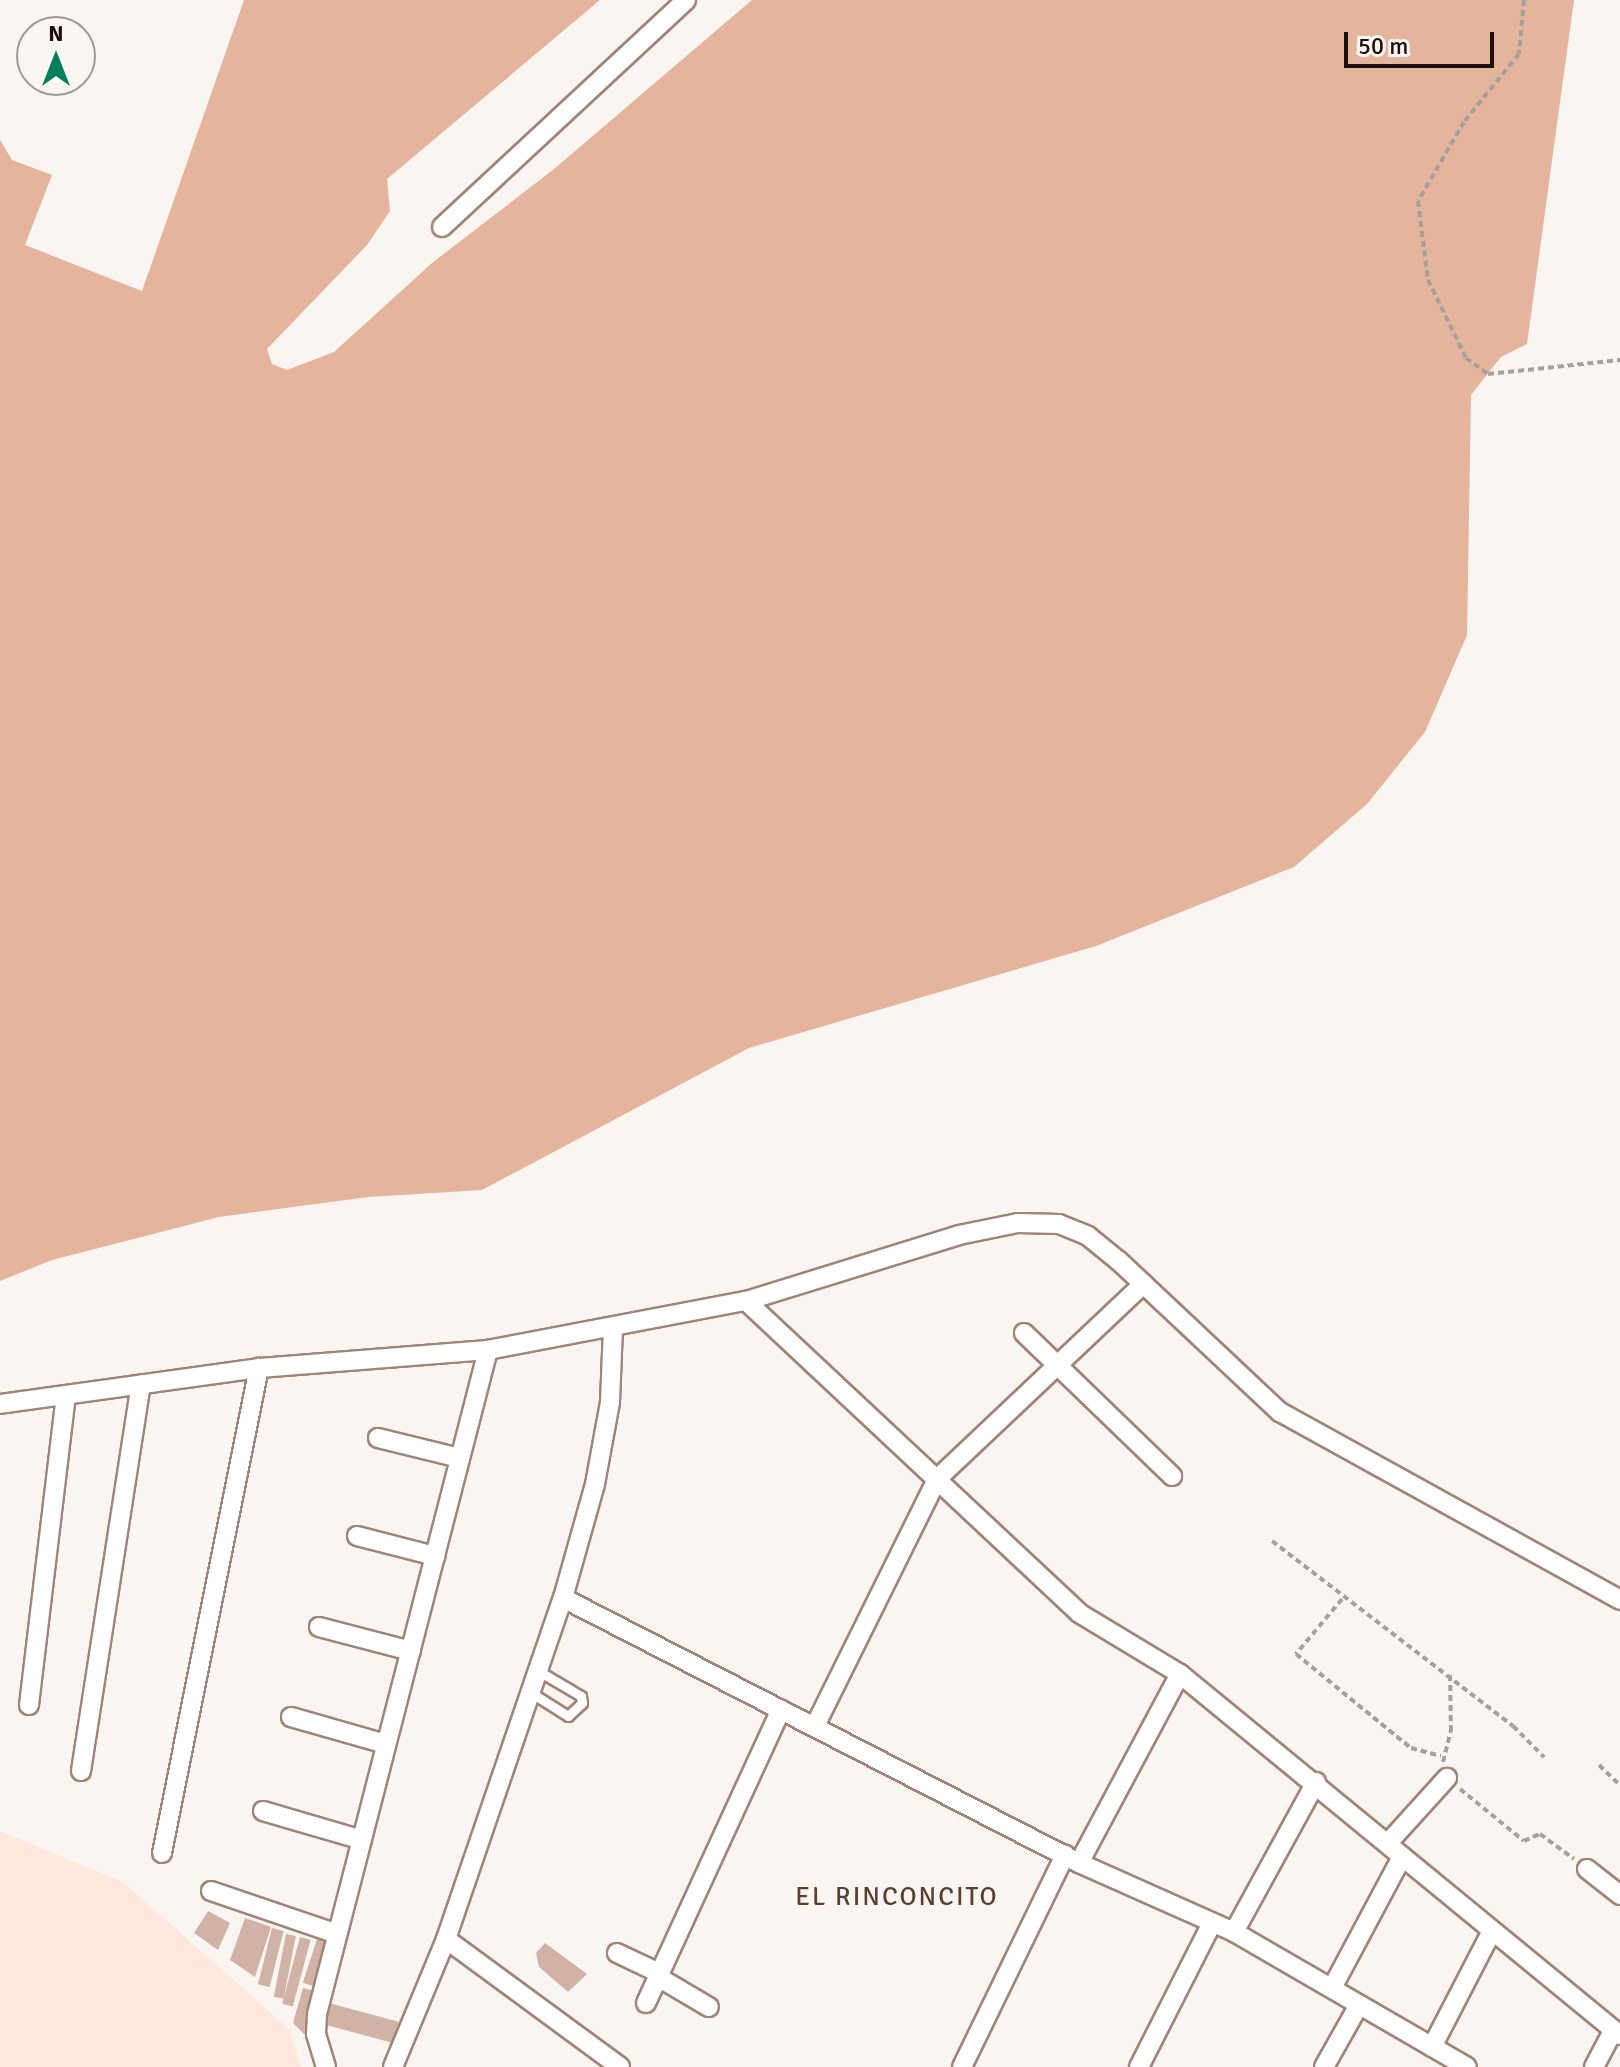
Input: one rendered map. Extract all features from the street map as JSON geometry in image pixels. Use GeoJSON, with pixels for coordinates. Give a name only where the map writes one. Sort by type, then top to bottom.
{"type":"FeatureCollection","features":[{"type":"Feature","properties":{"kind":"street"},"geometry":{"type":"LineString","coordinates":[[442,227],[686,0]]}},
{"type":"Feature","properties":{"kind":"street"},"geometry":{"type":"LineString","coordinates":[[0,1404],[259,1368],[488,1350],[746,1301],[959,1235],[1018,1223],[1059,1224],[1088,1236],[1280,1412],[1620,1600]]}},
{"type":"Feature","properties":{"kind":"street"},"geometry":{"type":"LineString","coordinates":[[815,1726],[937,1479],[1143,1284]]}},
{"type":"Feature","properties":{"kind":"street"},"geometry":{"type":"LineString","coordinates":[[746,1301],[1079,1613],[1180,1674],[1316,1782],[1402,1857],[1617,2033],[1594,2067]]}},
{"type":"Feature","properties":{"kind":"street"},"geometry":{"type":"LineString","coordinates":[[393,2067],[446,1939],[563,1598],[597,1470],[610,1402],[613,1328]]}},
{"type":"Feature","properties":{"kind":"street"},"geometry":{"type":"LineString","coordinates":[[1024,1333],[1172,1476]]}},
{"type":"Feature","properties":{"kind":"street"},"geometry":{"type":"LineString","coordinates":[[326,2067],[316,2034],[317,2014],[488,1350]]}},
{"type":"Feature","properties":{"kind":"street"},"geometry":{"type":"LineString","coordinates":[[162,1853],[259,1368]]}},
{"type":"Feature","properties":{"kind":"street"},"geometry":{"type":"LineString","coordinates":[[81,1771],[141,1385]]}},
{"type":"Feature","properties":{"kind":"street"},"geometry":{"type":"LineString","coordinates":[[29,1705],[66,1395]]}},
{"type":"Feature","properties":{"kind":"street"},"geometry":{"type":"LineString","coordinates":[[378,1438],[460,1458]]}},
{"type":"Feature","properties":{"kind":"street"},"geometry":{"type":"LineString","coordinates":[[357,1536],[435,1556]]}},
{"type":"Feature","properties":{"kind":"street"},"geometry":{"type":"LineString","coordinates":[[563,1598],[1072,1859],[1234,1932],[1467,2067]]}},
{"type":"Feature","properties":{"kind":"street"},"geometry":{"type":"LineString","coordinates":[[319,1627],[411,1651]]}},
{"type":"Feature","properties":{"kind":"street"},"geometry":{"type":"LineString","coordinates":[[962,2067],[1072,1859],[1180,1674]]}},
{"type":"Feature","properties":{"kind":"street"},"geometry":{"type":"LineString","coordinates":[[646,2003],[781,1710]]}},
{"type":"Feature","properties":{"kind":"street"},"geometry":{"type":"LineString","coordinates":[[291,1717],[386,1744]]}},
{"type":"Feature","properties":{"kind":"street"},"geometry":{"type":"LineString","coordinates":[[1388,1843],[1447,1778]]}},
{"type":"Feature","properties":{"kind":"street"},"geometry":{"type":"LineString","coordinates":[[1234,1932],[1316,1782]]}},
{"type":"Feature","properties":{"kind":"street"},"geometry":{"type":"LineString","coordinates":[[263,1811],[362,1840]]}},
{"type":"Feature","properties":{"kind":"street"},"geometry":{"type":"LineString","coordinates":[[1332,1988],[1402,1857]]}},
{"type":"Feature","properties":{"kind":"street"},"geometry":{"type":"LineString","coordinates":[[1587,1869],[1620,1895]]}},
{"type":"Feature","properties":{"kind":"street"},"geometry":{"type":"LineString","coordinates":[[211,1891],[337,1934]]}},
{"type":"Feature","properties":{"kind":"street"},"geometry":{"type":"LineString","coordinates":[[1139,2067],[1212,1923]]}},
{"type":"Feature","properties":{"kind":"street"},"geometry":{"type":"LineString","coordinates":[[1432,2047],[1492,1931]]}},
{"type":"Feature","properties":{"kind":"street"},"geometry":{"type":"LineString","coordinates":[[446,1939],[620,2067]]}},
{"type":"Feature","properties":{"kind":"street"},"geometry":{"type":"LineString","coordinates":[[617,1953],[709,2007]]}},
{"type":"Feature","properties":{"kind":"street"},"geometry":{"type":"LineString","coordinates":[[1324,2067],[1359,2005]]}},
{"type":"Feature","properties":{"kind":"lane"},"geometry":{"type":"LineString","coordinates":[[530,1692],[568,1716],[582,1703],[581,1696],[537,1670]]}},
{"type":"Feature","properties":{"kind":"path"},"geometry":{"type":"LineString","coordinates":[[1524,0],[1519,54],[1464,122],[1418,201],[1428,280],[1466,358],[1488,374],[1620,360]]}},
{"type":"Feature","properties":{"kind":"path"},"geometry":{"type":"LineString","coordinates":[[1272,1541],[1342,1599],[1450,1675],[1544,1757]]}},
{"type":"Feature","properties":{"kind":"path"},"geometry":{"type":"LineString","coordinates":[[1342,1599],[1296,1654],[1411,1748],[1441,1756]]}},
{"type":"Feature","properties":{"kind":"path"},"geometry":{"type":"LineString","coordinates":[[1450,1675],[1451,1731],[1441,1756],[1447,1778],[1524,1841],[1540,1834],[1587,1869]]}},
{"type":"Feature","properties":{"kind":"path"},"geometry":{"type":"LineString","coordinates":[[1599,1765],[1620,1785]]}},
{"type":"Feature","properties":{"kind":"shaded area"},"geometry":{"type":"Polygon","coordinates":[[[244,0],[600,0],[387,179],[390,211],[367,245],[267,349],[272,364],[287,370],[334,352],[432,263],[554,169],[752,0],[1574,0],[1527,344],[1501,357],[1471,395],[1467,635],[1425,732],[1367,804],[1294,867],[1096,946],[749,1048],[482,1190],[368,1197],[219,1217],[52,1260],[0,1281],[0,140],[12,160],[52,175],[25,245],[142,291],[244,0]]]}},
{"type":"Feature","properties":{"kind":"shaded area"},"geometry":{"type":"Polygon","coordinates":[[[0,1831],[123,1882],[289,2029],[301,2067],[0,2067],[0,1831]]]}},
{"type":"Feature","properties":{"kind":"building"},"geometry":{"type":"Polygon","coordinates":[[[208,1911],[230,1923],[218,1950],[194,1933],[208,1911]]]}},
{"type":"Feature","properties":{"kind":"building"},"geometry":{"type":"Polygon","coordinates":[[[245,1918],[271,1927],[255,1977],[230,1960],[245,1918]]]}},
{"type":"Feature","properties":{"kind":"building"},"geometry":{"type":"Polygon","coordinates":[[[272,1928],[284,1931],[270,1987],[258,1984],[272,1928]]]}},
{"type":"Feature","properties":{"kind":"building"},"geometry":{"type":"Polygon","coordinates":[[[286,1934],[296,1936],[284,1999],[274,1997],[286,1934]]]}},
{"type":"Feature","properties":{"kind":"building"},"geometry":{"type":"Polygon","coordinates":[[[300,1937],[311,1940],[293,2006],[282,2004],[300,1937]]]}},
{"type":"Feature","properties":{"kind":"building"},"geometry":{"type":"Polygon","coordinates":[[[317,1939],[335,1945],[321,1989],[303,1983],[317,1939]]]}},
{"type":"Feature","properties":{"kind":"building"},"geometry":{"type":"Polygon","coordinates":[[[545,1943],[587,1974],[568,1992],[539,1967],[536,1953],[545,1943]]]}},
{"type":"Feature","properties":{"kind":"building"},"geometry":{"type":"Polygon","coordinates":[[[303,1988],[322,1993],[309,2039],[293,2023],[303,1988]]]}},
{"type":"Feature","properties":{"kind":"building"},"geometry":{"type":"Polygon","coordinates":[[[329,2003],[399,2022],[393,2043],[323,2024],[329,2003]]]}},
{"type":"Feature","properties":{"kind":"district","name":"EL RINCONCITO"},"geometry":{"type":"Point","coordinates":[897,1898]}}]}
